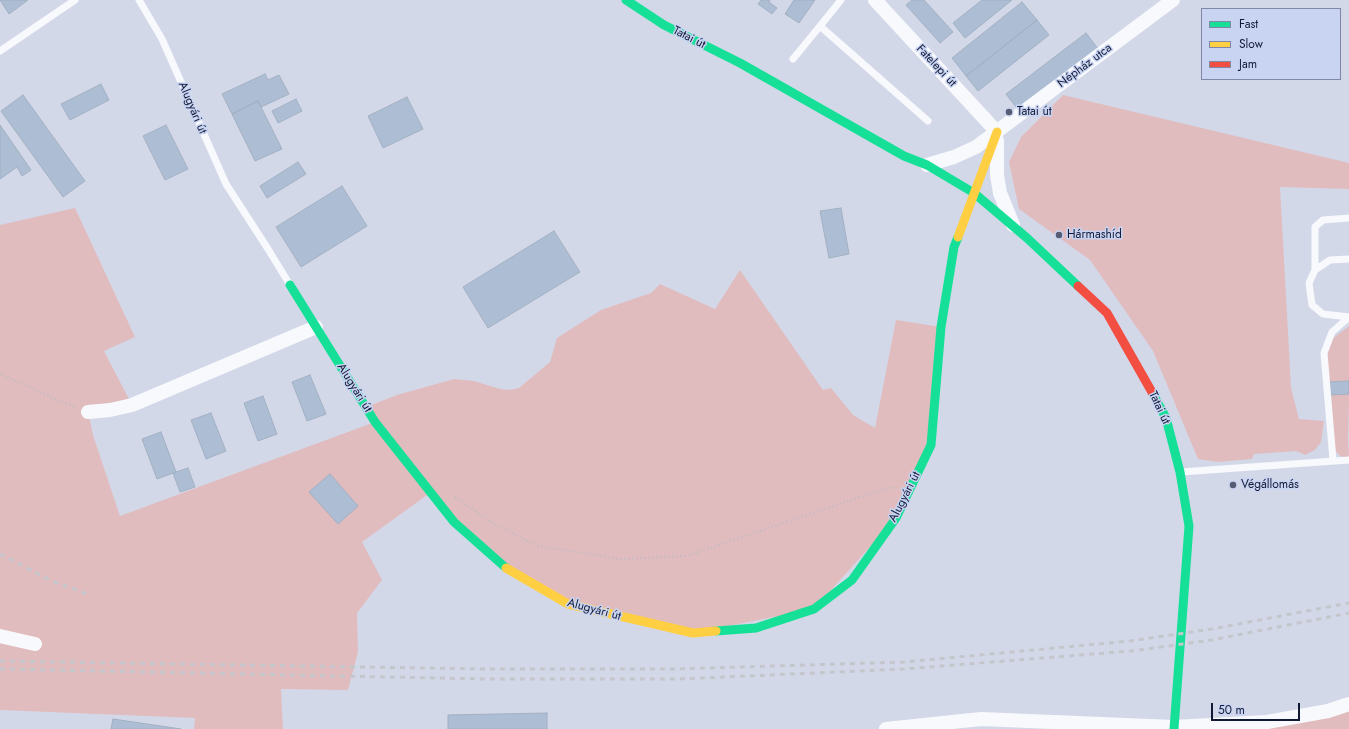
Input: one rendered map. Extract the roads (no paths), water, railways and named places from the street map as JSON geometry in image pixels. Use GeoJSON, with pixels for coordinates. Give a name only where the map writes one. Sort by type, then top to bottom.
{"type":"FeatureCollection","features":[{"type":"Feature","properties":{"kind":"street","name":"Tatai út"},"geometry":{"type":"LineString","coordinates":[[626,0],[664,25],[740,64],[904,156],[927,165],[974,193],[1027,238],[1107,313],[1133,356],[1166,418],[1180,472],[1189,526],[1174,728]]}},
{"type":"Feature","properties":{"kind":"street","name":"Fatelepi út"},"geometry":{"type":"LineString","coordinates":[[875,0],[998,132]]}},
{"type":"Feature","properties":{"kind":"street","name":"Népház utca"},"geometry":{"type":"LineString","coordinates":[[927,165],[954,157],[976,147],[1173,0]]}},
{"type":"Feature","properties":{"kind":"street"},"geometry":{"type":"LineString","coordinates":[[974,193],[998,132]]}},
{"type":"Feature","properties":{"kind":"street"},"geometry":{"type":"LineString","coordinates":[[998,132],[997,175],[1000,193],[1014,228]]}},
{"type":"Feature","properties":{"kind":"street","name":"Alugyári út"},"geometry":{"type":"LineString","coordinates":[[290,285],[375,422],[454,522],[500,565],[568,604],[693,633],[756,628],[814,610],[852,580],[896,518],[931,445],[940,327],[945,295],[954,247],[974,193]]}},
{"type":"Feature","properties":{"kind":"street"},"geometry":{"type":"LineString","coordinates":[[88,412],[110,410],[132,405],[316,327]]}},
{"type":"Feature","properties":{"kind":"street"},"geometry":{"type":"LineString","coordinates":[[0,636],[35,644]]}},
{"type":"Feature","properties":{"kind":"street"},"geometry":{"type":"LineString","coordinates":[[886,729],[982,719],[1174,728],[1267,722],[1328,710],[1349,704]]}},
{"type":"Feature","properties":{"kind":"lane"},"geometry":{"type":"LineString","coordinates":[[0,51],[75,0]]}},
{"type":"Feature","properties":{"kind":"lane","name":"Alugyári út"},"geometry":{"type":"LineString","coordinates":[[139,0],[162,38],[226,184],[290,285]]}},
{"type":"Feature","properties":{"kind":"lane"},"geometry":{"type":"LineString","coordinates":[[793,59],[841,0]]}},
{"type":"Feature","properties":{"kind":"lane"},"geometry":{"type":"LineString","coordinates":[[820,26],[928,120]]}},
{"type":"Feature","properties":{"kind":"lane"},"geometry":{"type":"LineString","coordinates":[[1349,218],[1323,220],[1315,227],[1315,270],[1309,283],[1312,305],[1323,314],[1349,317]]}},
{"type":"Feature","properties":{"kind":"lane"},"geometry":{"type":"LineString","coordinates":[[1315,270],[1330,260],[1349,259]]}},
{"type":"Feature","properties":{"kind":"lane"},"geometry":{"type":"LineString","coordinates":[[1333,460],[1324,354],[1332,332],[1349,317]]}},
{"type":"Feature","properties":{"kind":"lane"},"geometry":{"type":"LineString","coordinates":[[1180,472],[1349,460]]}},
{"type":"Feature","properties":{"kind":"railway"},"geometry":{"type":"LineString","coordinates":[[0,554],[52,581],[90,595]]}},
{"type":"Feature","properties":{"kind":"railway"},"geometry":{"type":"LineString","coordinates":[[0,661],[486,669],[675,669],[904,662],[1130,641],[1212,629],[1349,603]]}},
{"type":"Feature","properties":{"kind":"railway"},"geometry":{"type":"LineString","coordinates":[[0,669],[485,679],[679,679],[904,669],[1131,651],[1212,640],[1349,613]]}},
{"type":"Feature","properties":{"kind":"place","name":"Tatai út"},"geometry":{"type":"Point","coordinates":[1009,112]}},
{"type":"Feature","properties":{"kind":"place","name":"Hármashíd"},"geometry":{"type":"Point","coordinates":[1059,235]}},
{"type":"Feature","properties":{"kind":"place","name":"Végállomás"},"geometry":{"type":"Point","coordinates":[1233,485]}}]}
